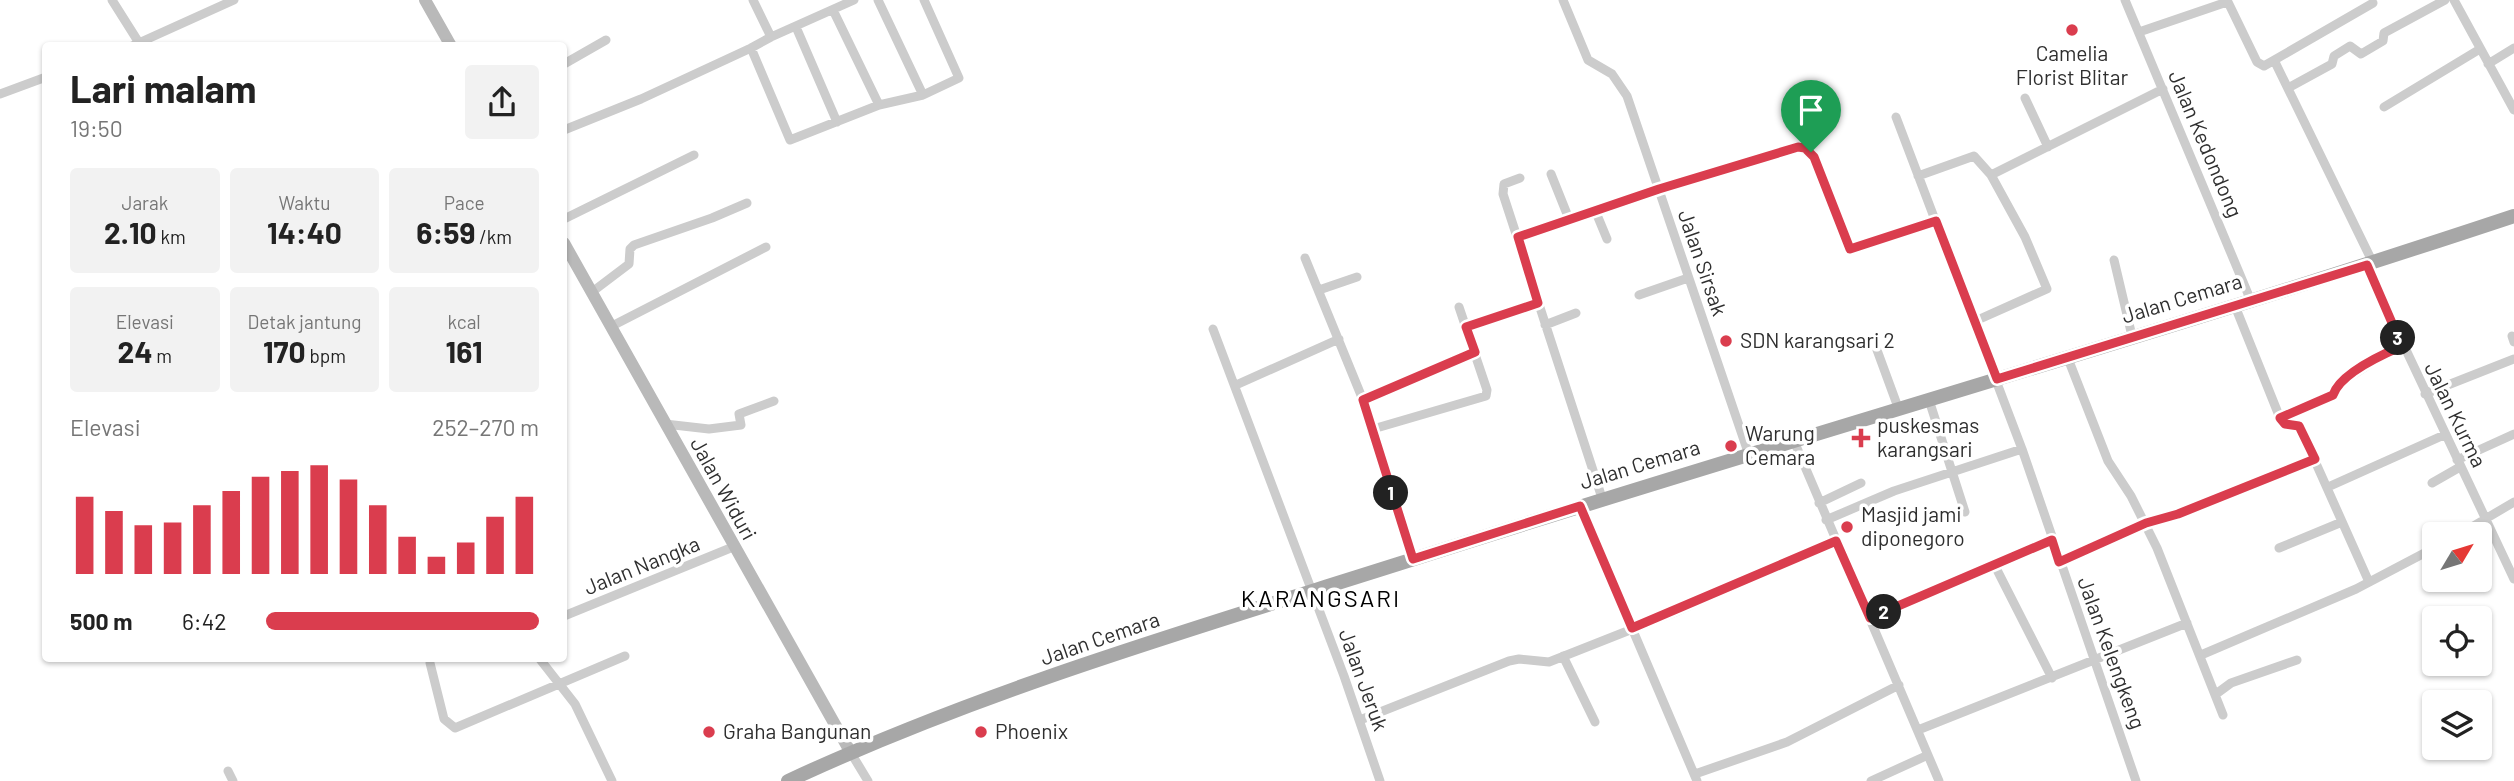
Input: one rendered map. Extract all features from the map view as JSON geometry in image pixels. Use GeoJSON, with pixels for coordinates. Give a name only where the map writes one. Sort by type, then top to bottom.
{"type":"FeatureCollection","features":[{"type":"Feature","properties":{"kind":"main road"},"geometry":{"type":"LineString","coordinates":[[425,0],[449,42]]}},
{"type":"Feature","properties":{"kind":"main road","name":"Jalan Cemara"},"geometry":{"type":"LineString","coordinates":[[794,780],[851,752],[988,699],[1311,591],[1602,498],[1794,442],[2370,264],[2514,216]]}},
{"type":"Feature","properties":{"kind":"main road","name":"Jalan Widuri"},"geometry":{"type":"LineString","coordinates":[[567,248],[733,547],[851,752]]}},
{"type":"Feature","properties":{"kind":"street"},"geometry":{"type":"LineString","coordinates":[[112,0],[136,42]]}},
{"type":"Feature","properties":{"kind":"street"},"geometry":{"type":"LineString","coordinates":[[144,42],[234,0]]}},
{"type":"Feature","properties":{"kind":"street"},"geometry":{"type":"LineString","coordinates":[[753,0],[771,37]]}},
{"type":"Feature","properties":{"kind":"street"},"geometry":{"type":"LineString","coordinates":[[878,0],[923,95]]}},
{"type":"Feature","properties":{"kind":"street"},"geometry":{"type":"LineString","coordinates":[[751,48],[790,140],[879,105],[923,95],[953,82],[960,75],[925,0]]}},
{"type":"Feature","properties":{"kind":"street","name":"Jalan Sirsak"},"geometry":{"type":"LineString","coordinates":[[1563,0],[1588,60],[1618,80],[1637,121],[1749,455]]}},
{"type":"Feature","properties":{"kind":"street","name":"Jalan Kedondong"},"geometry":{"type":"LineString","coordinates":[[2125,0],[2251,301]]}},
{"type":"Feature","properties":{"kind":"street"},"geometry":{"type":"LineString","coordinates":[[2288,88],[2332,64],[2334,56],[2350,46],[2358,53],[2364,53],[2384,41],[2384,33],[2445,0]]}},
{"type":"Feature","properties":{"kind":"street"},"geometry":{"type":"LineString","coordinates":[[2454,0],[2514,110]]}},
{"type":"Feature","properties":{"kind":"street"},"geometry":{"type":"LineString","coordinates":[[567,129],[641,99],[848,1]]}},
{"type":"Feature","properties":{"kind":"street"},"geometry":{"type":"LineString","coordinates":[[2139,32],[2227,1],[2257,62],[2264,66],[2373,3]]}},
{"type":"Feature","properties":{"kind":"street"},"geometry":{"type":"LineString","coordinates":[[833,10],[879,105]]}},
{"type":"Feature","properties":{"kind":"street"},"geometry":{"type":"LineString","coordinates":[[796,27],[837,122]]}},
{"type":"Feature","properties":{"kind":"street"},"geometry":{"type":"LineString","coordinates":[[567,62],[606,40]]}},
{"type":"Feature","properties":{"kind":"street"},"geometry":{"type":"LineString","coordinates":[[2488,64],[2514,48]]}},
{"type":"Feature","properties":{"kind":"street"},"geometry":{"type":"LineString","coordinates":[[2384,107],[2480,49]]}},
{"type":"Feature","properties":{"kind":"street","name":"Jalan Kurma"},"geometry":{"type":"LineString","coordinates":[[2275,62],[2370,264],[2402,346],[2485,520],[2512,568],[2514,579]]}},
{"type":"Feature","properties":{"kind":"street"},"geometry":{"type":"LineString","coordinates":[[0,94],[42,78]]}},
{"type":"Feature","properties":{"kind":"street"},"geometry":{"type":"LineString","coordinates":[[1991,175],[2163,89]]}},
{"type":"Feature","properties":{"kind":"street"},"geometry":{"type":"LineString","coordinates":[[2025,98],[2048,147]]}},
{"type":"Feature","properties":{"kind":"street","name":"Jalan Kelengkeng"},"geometry":{"type":"LineString","coordinates":[[1896,117],[1997,379],[2136,781]]}},
{"type":"Feature","properties":{"kind":"street"},"geometry":{"type":"LineString","coordinates":[[1518,237],[1659,189],[1798,147],[1805,148],[1814,157],[1850,249],[1936,221]]}},
{"type":"Feature","properties":{"kind":"street"},"geometry":{"type":"LineString","coordinates":[[567,218],[694,155]]}},
{"type":"Feature","properties":{"kind":"street"},"geometry":{"type":"LineString","coordinates":[[1918,176],[1974,156],[1991,175],[2025,237],[2047,289],[1973,321]]}},
{"type":"Feature","properties":{"kind":"street"},"geometry":{"type":"LineString","coordinates":[[1551,174],[1569,219]]}},
{"type":"Feature","properties":{"kind":"street"},"geometry":{"type":"LineString","coordinates":[[1520,178],[1504,184],[1502,188],[1602,498]]}},
{"type":"Feature","properties":{"kind":"street"},"geometry":{"type":"LineString","coordinates":[[592,292],[629,264],[630,250],[634,245],[747,203]]}},
{"type":"Feature","properties":{"kind":"street"},"geometry":{"type":"LineString","coordinates":[[1595,210],[1607,239]]}},
{"type":"Feature","properties":{"kind":"street"},"geometry":{"type":"LineString","coordinates":[[612,326],[766,247]]}},
{"type":"Feature","properties":{"kind":"street"},"geometry":{"type":"LineString","coordinates":[[1305,258],[1363,400],[1413,559]]}},
{"type":"Feature","properties":{"kind":"street"},"geometry":{"type":"LineString","coordinates":[[2114,260],[2132,336]]}},
{"type":"Feature","properties":{"kind":"street"},"geometry":{"type":"LineString","coordinates":[[1319,290],[1357,277]]}},
{"type":"Feature","properties":{"kind":"street"},"geometry":{"type":"LineString","coordinates":[[1639,295],[1688,278]]}},
{"type":"Feature","properties":{"kind":"street"},"geometry":{"type":"LineString","coordinates":[[1466,327],[1538,303]]}},
{"type":"Feature","properties":{"kind":"street"},"geometry":{"type":"LineString","coordinates":[[2235,306],[2280,418],[2285,424],[2299,426],[2370,582]]}},
{"type":"Feature","properties":{"kind":"street"},"geometry":{"type":"LineString","coordinates":[[1373,429],[1484,398],[1487,390],[1459,307]]}},
{"type":"Feature","properties":{"kind":"street"},"geometry":{"type":"LineString","coordinates":[[1545,325],[1576,313]]}},
{"type":"Feature","properties":{"kind":"street","name":"Jalan Jeruk"},"geometry":{"type":"LineString","coordinates":[[1213,330],[1236,384],[1380,781]]}},
{"type":"Feature","properties":{"kind":"street"},"geometry":{"type":"LineString","coordinates":[[1236,384],[1339,339]]}},
{"type":"Feature","properties":{"kind":"street"},"geometry":{"type":"LineString","coordinates":[[2280,418],[2333,395],[2336,385],[2350,374],[2363,368],[2372,359],[2402,346]]}},
{"type":"Feature","properties":{"kind":"street"},"geometry":{"type":"LineString","coordinates":[[1877,350],[1899,410]]}},
{"type":"Feature","properties":{"kind":"street"},"geometry":{"type":"LineString","coordinates":[[1363,400],[1475,352]]}},
{"type":"Feature","properties":{"kind":"street"},"geometry":{"type":"LineString","coordinates":[[2067,356],[2108,461],[2146,523],[2223,715]]}},
{"type":"Feature","properties":{"kind":"street"},"geometry":{"type":"LineString","coordinates":[[2425,394],[2514,359]]}},
{"type":"Feature","properties":{"kind":"street"},"geometry":{"type":"LineString","coordinates":[[1929,400],[1965,512]]}},
{"type":"Feature","properties":{"kind":"street"},"geometry":{"type":"LineString","coordinates":[[665,424],[709,429],[741,425],[739,414],[774,401]]}},
{"type":"Feature","properties":{"kind":"street"},"geometry":{"type":"LineString","coordinates":[[2432,483],[2458,463],[2514,434]]}},
{"type":"Feature","properties":{"kind":"street"},"geometry":{"type":"LineString","coordinates":[[2328,487],[2444,435]]}},
{"type":"Feature","properties":{"kind":"street"},"geometry":{"type":"LineString","coordinates":[[1794,442],[1939,781]]}},
{"type":"Feature","properties":{"kind":"street"},"geometry":{"type":"LineString","coordinates":[[1826,520],[1951,471],[2022,449]]}},
{"type":"Feature","properties":{"kind":"street"},"geometry":{"type":"LineString","coordinates":[[2059,562],[2146,523],[2178,514],[2315,459]]}},
{"type":"Feature","properties":{"kind":"street"},"geometry":{"type":"LineString","coordinates":[[1819,503],[1861,483]]}},
{"type":"Feature","properties":{"kind":"street"},"geometry":{"type":"LineString","coordinates":[[2481,522],[2514,502]]}},
{"type":"Feature","properties":{"kind":"street"},"geometry":{"type":"LineString","coordinates":[[1580,506],[1696,778],[1787,742],[1899,685]]}},
{"type":"Feature","properties":{"kind":"street"},"geometry":{"type":"LineString","coordinates":[[2279,548],[2342,522]]}},
{"type":"Feature","properties":{"kind":"street"},"geometry":{"type":"LineString","coordinates":[[1870,618],[2052,540]]}},
{"type":"Feature","properties":{"kind":"street"},"geometry":{"type":"LineString","coordinates":[[1360,720],[1509,661],[1519,659],[1546,663],[1836,541]]}},
{"type":"Feature","properties":{"kind":"street","name":"Jalan Nangka"},"geometry":{"type":"LineString","coordinates":[[567,615],[733,547]]}},
{"type":"Feature","properties":{"kind":"street"},"geometry":{"type":"LineString","coordinates":[[2201,655],[2370,582],[2422,554]]}},
{"type":"Feature","properties":{"kind":"street"},"geometry":{"type":"LineString","coordinates":[[1994,564],[2052,678]]}},
{"type":"Feature","properties":{"kind":"street"},"geometry":{"type":"LineString","coordinates":[[1918,730],[2187,623]]}},
{"type":"Feature","properties":{"kind":"street"},"geometry":{"type":"LineString","coordinates":[[430,663],[444,719],[455,728],[625,656]]}},
{"type":"Feature","properties":{"kind":"street"},"geometry":{"type":"LineString","coordinates":[[1563,656],[1595,722]]}},
{"type":"Feature","properties":{"kind":"street"},"geometry":{"type":"LineString","coordinates":[[2216,694],[2231,683],[2297,660]]}},
{"type":"Feature","properties":{"kind":"street"},"geometry":{"type":"LineString","coordinates":[[542,662],[559,683],[591,734],[612,781]]}},
{"type":"Feature","properties":{"kind":"street"},"geometry":{"type":"LineString","coordinates":[[851,752],[868,781]]}},
{"type":"Feature","properties":{"kind":"street"},"geometry":{"type":"LineString","coordinates":[[1871,781],[1928,755]]}},
{"type":"Feature","properties":{"kind":"street"},"geometry":{"type":"LineString","coordinates":[[228,771],[233,781]]}},
{"type":"Feature","properties":{"kind":"place","name":"Camelia Florist Blitar"},"geometry":{"type":"Point","coordinates":[2072,30]}},
{"type":"Feature","properties":{"kind":"place","name":"SDN karangsari 2"},"geometry":{"type":"Point","coordinates":[1726,341]}},
{"type":"Feature","properties":{"kind":"place","name":"puskesmas karangsari"},"geometry":{"type":"Point","coordinates":[1861,438]}},
{"type":"Feature","properties":{"kind":"place","name":"Warung Cemara"},"geometry":{"type":"Point","coordinates":[1731,446]}},
{"type":"Feature","properties":{"kind":"place","name":"Masjid jami diponegoro"},"geometry":{"type":"Point","coordinates":[1847,527]}},
{"type":"Feature","properties":{"kind":"place","name":"Graha Bangunan"},"geometry":{"type":"Point","coordinates":[709,732]}},
{"type":"Feature","properties":{"kind":"place","name":"Phoenix"},"geometry":{"type":"Point","coordinates":[981,732]}},
{"type":"Feature","properties":{"kind":"district","name":"KARANGSARI"},"geometry":{"type":"Point","coordinates":[1321,599]}},
{"type":"Feature","properties":{"kind":"route"},"geometry":{"type":"LineString","coordinates":[[1798,147],[1811,152],[1850,249],[1856,250],[1936,221],[1997,379],[2367,265],[2402,346],[2372,359],[2363,368],[2350,374],[2336,385],[2333,395],[2280,418],[2285,424],[2299,426],[2315,459],[2178,514],[2146,523],[2059,562],[2052,540],[1870,618],[1836,541],[1678,611],[1632,628],[1580,506],[1413,559],[1363,400],[1475,352],[1466,327],[1538,303],[1518,237],[1763,156],[1798,147]]}}]}
